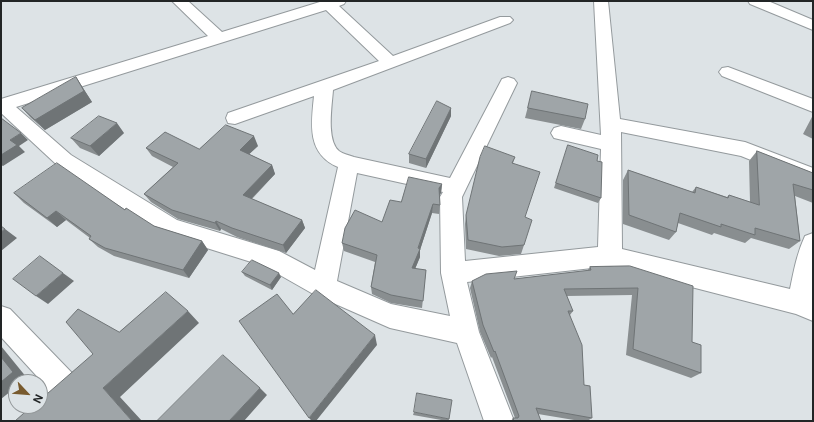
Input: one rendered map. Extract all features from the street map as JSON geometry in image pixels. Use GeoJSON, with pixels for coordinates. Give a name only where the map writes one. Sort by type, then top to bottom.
{"type":"FeatureCollection","features":[{"type":"Feature","properties":{"kind":"street"},"geometry":{"type":"LineString","coordinates":[[179,1],[220,38]]}},
{"type":"Feature","properties":{"kind":"street"},"geometry":{"type":"LineString","coordinates":[[601,1],[611,124],[610,256]]}},
{"type":"Feature","properties":{"kind":"street"},"geometry":{"type":"LineString","coordinates":[[755,1],[813,25]]}},
{"type":"Feature","properties":{"kind":"street"},"geometry":{"type":"LineString","coordinates":[[781,1],[813,14]]}},
{"type":"Feature","properties":{"kind":"street"},"geometry":{"type":"LineString","coordinates":[[2,105],[333,3],[390,63]]}},
{"type":"Feature","properties":{"kind":"street"},"geometry":{"type":"LineString","coordinates":[[235,118],[505,20]]}},
{"type":"Feature","properties":{"kind":"street"},"geometry":{"type":"LineString","coordinates":[[728,72],[813,106]]}},
{"type":"Feature","properties":{"kind":"street"},"geometry":{"type":"LineString","coordinates":[[499,421],[466,332],[453,273],[451,197],[508,83]]}},
{"type":"Feature","properties":{"kind":"street"},"geometry":{"type":"LineString","coordinates":[[324,86],[322,133],[325,147],[332,156],[349,164],[456,187]]}},
{"type":"Feature","properties":{"kind":"street"},"geometry":{"type":"LineString","coordinates":[[2,105],[64,160],[170,227],[271,258],[324,287],[390,316],[466,332]]}},
{"type":"Feature","properties":{"kind":"street"},"geometry":{"type":"LineString","coordinates":[[611,124],[744,148],[813,177]]}},
{"type":"Feature","properties":{"kind":"street"},"geometry":{"type":"LineString","coordinates":[[561,133],[611,144]]}},
{"type":"Feature","properties":{"kind":"street"},"geometry":{"type":"LineString","coordinates":[[324,287],[349,164]]}},
{"type":"Feature","properties":{"kind":"street"},"geometry":{"type":"LineString","coordinates":[[453,273],[610,256],[806,306],[808,257],[813,243]]}},
{"type":"Feature","properties":{"kind":"street"},"geometry":{"type":"LineString","coordinates":[[1,318],[64,385],[48,398]]}},
{"type":"Feature","properties":{"kind":"street"},"geometry":{"type":"LineString","coordinates":[[19,421],[28,414]]}},
{"type":"Feature","properties":{"kind":"building"},"geometry":{"type":"Polygon","coordinates":[[[76,77],[84,91],[35,120],[22,108],[76,77]]]}},
{"type":"Feature","properties":{"kind":"building"},"geometry":{"type":"Polygon","coordinates":[[[532,91],[588,104],[585,119],[528,108],[532,91]]]}},
{"type":"Feature","properties":{"kind":"building"},"geometry":{"type":"Polygon","coordinates":[[[437,101],[451,108],[426,159],[409,154],[437,101]]]}},
{"type":"Feature","properties":{"kind":"building"},"geometry":{"type":"Polygon","coordinates":[[[99,116],[117,123],[90,146],[71,138],[99,116]]]}},
{"type":"Feature","properties":{"kind":"building"},"geometry":{"type":"Polygon","coordinates":[[[1,118],[21,133],[10,140],[17,145],[1,155],[1,118]]]}},
{"type":"Feature","properties":{"kind":"building"},"geometry":{"type":"Polygon","coordinates":[[[226,125],[254,136],[240,150],[272,165],[243,195],[302,220],[283,245],[216,221],[215,223],[172,210],[144,194],[178,163],[146,148],[165,132],[199,149],[226,125]]]}},
{"type":"Feature","properties":{"kind":"building"},"geometry":{"type":"Polygon","coordinates":[[[568,145],[598,155],[597,161],[602,162],[601,198],[556,183],[568,145]]]}},
{"type":"Feature","properties":{"kind":"building"},"geometry":{"type":"Polygon","coordinates":[[[485,146],[515,157],[512,163],[540,172],[525,217],[532,220],[524,245],[502,247],[468,240],[466,215],[480,157],[485,146]]]}},
{"type":"Feature","properties":{"kind":"building"},"geometry":{"type":"Polygon","coordinates":[[[757,151],[813,173],[813,190],[793,184],[800,241],[755,228],[755,235],[721,224],[721,227],[680,213],[676,232],[629,215],[628,170],[695,193],[696,187],[728,198],[729,195],[759,205],[757,151]]]}},
{"type":"Feature","properties":{"kind":"building"},"geometry":{"type":"Polygon","coordinates":[[[57,163],[125,210],[126,208],[154,226],[202,241],[183,270],[105,248],[89,239],[91,236],[56,211],[47,218],[14,193],[57,163]]]}},
{"type":"Feature","properties":{"kind":"building"},"geometry":{"type":"Polygon","coordinates":[[[409,177],[442,184],[439,188],[440,205],[433,204],[418,248],[420,249],[412,268],[426,270],[423,301],[391,295],[371,287],[377,255],[342,243],[345,228],[355,210],[382,222],[390,200],[401,202],[409,177]]]}},
{"type":"Feature","properties":{"kind":"building"},"geometry":{"type":"Polygon","coordinates":[[[1,226],[5,229],[1,232],[1,226]]]}},
{"type":"Feature","properties":{"kind":"building"},"geometry":{"type":"Polygon","coordinates":[[[40,256],[63,273],[36,296],[13,279],[40,256]]]}},
{"type":"Feature","properties":{"kind":"building"},"geometry":{"type":"Polygon","coordinates":[[[252,260],[279,273],[270,285],[242,272],[252,260]]]}},
{"type":"Feature","properties":{"kind":"building"},"geometry":{"type":"Polygon","coordinates":[[[630,266],[693,286],[692,342],[701,345],[701,373],[633,349],[638,288],[564,289],[573,311],[568,311],[582,345],[584,385],[590,386],[592,418],[536,408],[541,421],[514,421],[513,418],[518,418],[519,416],[495,351],[494,352],[483,325],[472,281],[486,274],[517,271],[514,279],[591,270],[590,267],[630,266]]]}},
{"type":"Feature","properties":{"kind":"building"},"geometry":{"type":"Polygon","coordinates":[[[316,290],[375,335],[309,418],[239,321],[277,294],[293,314],[316,290]]]}},
{"type":"Feature","properties":{"kind":"building"},"geometry":{"type":"Polygon","coordinates":[[[166,292],[188,311],[103,388],[132,421],[15,421],[23,414],[48,414],[48,393],[93,354],[66,322],[78,309],[119,332],[166,292]]]}},
{"type":"Feature","properties":{"kind":"building"},"geometry":{"type":"Polygon","coordinates":[[[223,355],[260,388],[229,421],[157,421],[223,355]]]}},
{"type":"Feature","properties":{"kind":"building"},"geometry":{"type":"Polygon","coordinates":[[[1,357],[13,372],[8,374],[8,376],[1,382],[1,357]]]}},
{"type":"Feature","properties":{"kind":"building"},"geometry":{"type":"Polygon","coordinates":[[[417,393],[452,400],[449,419],[414,412],[417,393]]]}}]}
